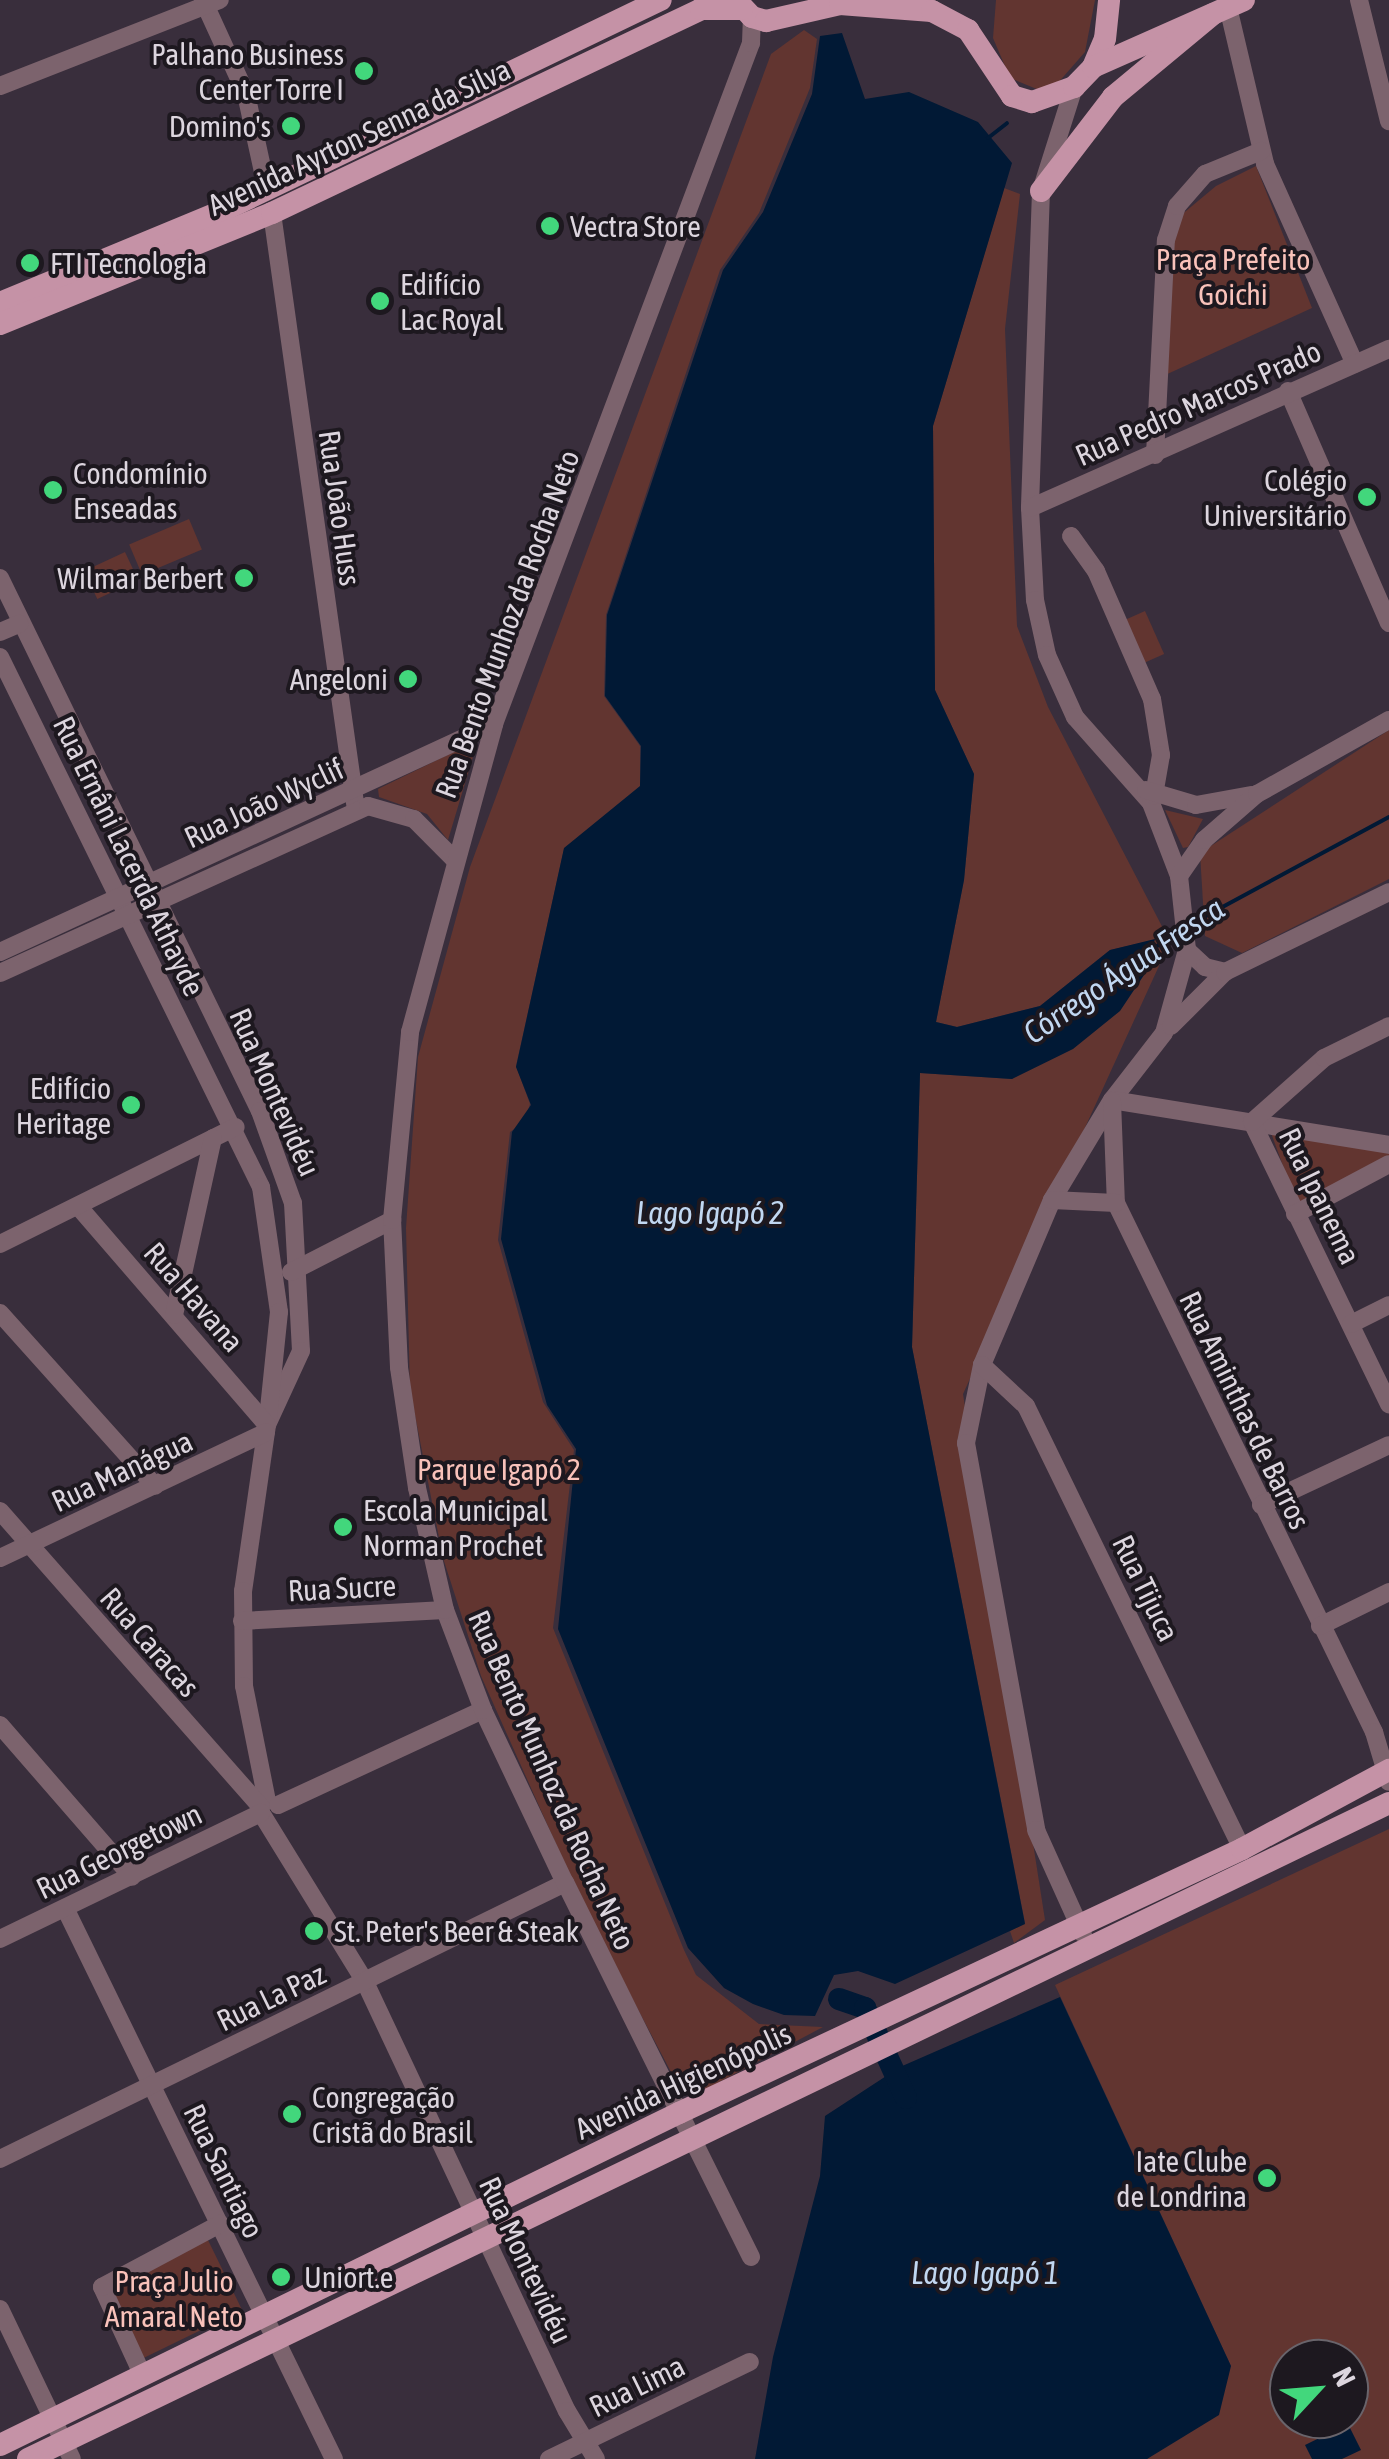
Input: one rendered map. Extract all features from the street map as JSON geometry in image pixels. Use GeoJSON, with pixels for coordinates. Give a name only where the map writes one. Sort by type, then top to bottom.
{"type":"FeatureCollection","features":[{"type":"Feature","properties":{"kind":"main road","name":"Avenida Ayrton Senna da Silva"},"geometry":{"type":"LineString","coordinates":[[0,303],[267,190],[662,0]]}},
{"type":"Feature","properties":{"kind":"main road"},"geometry":{"type":"LineString","coordinates":[[1093,67],[1109,0]]}},
{"type":"Feature","properties":{"kind":"main road","name":"Avenida Ayrton Senna da Silva"},"geometry":{"type":"LineString","coordinates":[[0,324],[272,214],[686,16],[743,9],[785,17],[840,4],[932,11],[968,30],[1012,96],[1052,100],[1074,87]]}},
{"type":"Feature","properties":{"kind":"main road"},"geometry":{"type":"LineString","coordinates":[[1074,87],[1093,67],[1228,7]]}},
{"type":"Feature","properties":{"kind":"main road"},"geometry":{"type":"LineString","coordinates":[[1041,191],[1113,97],[1228,7]]}},
{"type":"Feature","properties":{"kind":"main road","name":"Avenida Higienópolis"},"geometry":{"type":"LineString","coordinates":[[28,2459],[67,2450],[276,2339],[692,2140],[1085,1938],[1242,1849],[1387,1775]]}},
{"type":"Feature","properties":{"kind":"main road","name":"Avenida Higienópolis"},"geometry":{"type":"LineString","coordinates":[[0,2444],[679,2113],[1389,1803]]}},
{"type":"Feature","properties":{"kind":"street"},"geometry":{"type":"LineString","coordinates":[[1359,0],[1389,122]]}},
{"type":"Feature","properties":{"kind":"street"},"geometry":{"type":"LineString","coordinates":[[0,86],[210,3],[246,94],[267,190]]}},
{"type":"Feature","properties":{"kind":"street"},"geometry":{"type":"LineString","coordinates":[[1228,7],[1260,150],[1355,364]]}},
{"type":"Feature","properties":{"kind":"street","name":"Rua Bento Munhoz da Rocha Neto"},"geometry":{"type":"LineString","coordinates":[[692,2140],[483,1710],[445,1610],[416,1488],[398,1367],[392,1220],[410,1032],[494,724],[752,42],[743,9]]}},
{"type":"Feature","properties":{"kind":"street"},"geometry":{"type":"LineString","coordinates":[[1074,87],[1041,191],[1030,508],[1035,600],[1047,655],[1076,717],[1151,803],[1180,884],[1187,949],[1164,1034]]}},
{"type":"Feature","properties":{"kind":"street"},"geometry":{"type":"LineString","coordinates":[[1155,455],[1166,240],[1177,206],[1205,174],[1260,150]]}},
{"type":"Feature","properties":{"kind":"street","name":"Rua João Huss"},"geometry":{"type":"LineString","coordinates":[[272,214],[354,801]]}},
{"type":"Feature","properties":{"kind":"street","name":"Rua Pedro Marcos Prado"},"geometry":{"type":"LineString","coordinates":[[1030,508],[1389,349]]}},
{"type":"Feature","properties":{"kind":"street"},"geometry":{"type":"LineString","coordinates":[[1288,391],[1389,623]]}},
{"type":"Feature","properties":{"kind":"street"},"geometry":{"type":"LineString","coordinates":[[1071,536],[1096,570],[1152,699],[1161,755],[1154,795]]}},
{"type":"Feature","properties":{"kind":"street","name":"Rua Ernâni Lacerda Athayde"},"geometry":{"type":"LineString","coordinates":[[0,578],[151,896]]}},
{"type":"Feature","properties":{"kind":"street"},"geometry":{"type":"LineString","coordinates":[[0,632],[19,624]]}},
{"type":"Feature","properties":{"kind":"street","name":"Rua Ernâni Lacerda Athayde"},"geometry":{"type":"LineString","coordinates":[[0,656],[123,909],[236,1127],[262,1187],[278,1274],[267,1428]]}},
{"type":"Feature","properties":{"kind":"street"},"geometry":{"type":"LineString","coordinates":[[1180,884],[1204,840],[1257,794],[1389,720]]}},
{"type":"Feature","properties":{"kind":"street","name":"Rua João Wyclif"},"geometry":{"type":"LineString","coordinates":[[0,974],[123,909],[354,801],[494,724]]}},
{"type":"Feature","properties":{"kind":"street"},"geometry":{"type":"LineString","coordinates":[[1131,780],[1154,795],[1196,804],[1257,794]]}},
{"type":"Feature","properties":{"kind":"street","name":"Rua João Wyclif"},"geometry":{"type":"LineString","coordinates":[[354,801],[414,820],[455,860]]}},
{"type":"Feature","properties":{"kind":"street"},"geometry":{"type":"LineString","coordinates":[[1085,1938],[1036,1830],[976,1514],[966,1443],[982,1365],[1052,1200],[1112,1100],[1164,1034],[1226,972],[1389,892]]}},
{"type":"Feature","properties":{"kind":"street","name":"Rua Montevidéu"},"geometry":{"type":"LineString","coordinates":[[151,896],[281,1161],[300,1271],[301,1350],[267,1428],[246,1545],[244,1686],[268,1809],[364,1982],[566,2411],[579,2449],[596,2459]]}},
{"type":"Feature","properties":{"kind":"street","name":"Rua João Wyclif"},"geometry":{"type":"LineString","coordinates":[[0,952],[123,909]]}},
{"type":"Feature","properties":{"kind":"street"},"geometry":{"type":"LineString","coordinates":[[1187,949],[1206,967],[1226,972]]}},
{"type":"Feature","properties":{"kind":"street"},"geometry":{"type":"LineString","coordinates":[[1252,1122],[1324,1058],[1389,1026]]}},
{"type":"Feature","properties":{"kind":"street"},"geometry":{"type":"LineString","coordinates":[[1112,1100],[1389,1146]]}},
{"type":"Feature","properties":{"kind":"street","name":"Rua Aminthas de Barros"},"geometry":{"type":"LineString","coordinates":[[1112,1100],[1116,1202],[1320,1626],[1382,1737],[1387,1775]]}},
{"type":"Feature","properties":{"kind":"street","name":"Rua Ipanema"},"geometry":{"type":"LineString","coordinates":[[1252,1122],[1389,1404]]}},
{"type":"Feature","properties":{"kind":"street"},"geometry":{"type":"LineString","coordinates":[[0,1244],[236,1127]]}},
{"type":"Feature","properties":{"kind":"street"},"geometry":{"type":"LineString","coordinates":[[174,1315],[213,1138]]}},
{"type":"Feature","properties":{"kind":"street"},"geometry":{"type":"LineString","coordinates":[[1295,1214],[1389,1164]]}},
{"type":"Feature","properties":{"kind":"street"},"geometry":{"type":"LineString","coordinates":[[1052,1200],[1116,1202]]}},
{"type":"Feature","properties":{"kind":"street","name":"Rua Havana"},"geometry":{"type":"LineString","coordinates":[[78,1206],[267,1428]]}},
{"type":"Feature","properties":{"kind":"street"},"geometry":{"type":"LineString","coordinates":[[278,1274],[300,1271],[392,1220]]}},
{"type":"Feature","properties":{"kind":"street"},"geometry":{"type":"LineString","coordinates":[[1351,1324],[1389,1305]]}},
{"type":"Feature","properties":{"kind":"street"},"geometry":{"type":"LineString","coordinates":[[0,1313],[155,1486]]}},
{"type":"Feature","properties":{"kind":"street","name":"Rua Tijuca"},"geometry":{"type":"LineString","coordinates":[[982,1365],[1026,1406],[1242,1849]]}},
{"type":"Feature","properties":{"kind":"street","name":"Rua Manágua"},"geometry":{"type":"LineString","coordinates":[[0,1558],[155,1486],[267,1428]]}},
{"type":"Feature","properties":{"kind":"street"},"geometry":{"type":"LineString","coordinates":[[1261,1505],[1389,1445]]}},
{"type":"Feature","properties":{"kind":"street","name":"Rua Caracas"},"geometry":{"type":"LineString","coordinates":[[0,1511],[268,1809]]}},
{"type":"Feature","properties":{"kind":"street"},"geometry":{"type":"LineString","coordinates":[[1320,1626],[1389,1592]]}},
{"type":"Feature","properties":{"kind":"street","name":"Rua Sucre"},"geometry":{"type":"LineString","coordinates":[[242,1621],[445,1610]]}},
{"type":"Feature","properties":{"kind":"street","name":"Rua Georgetown"},"geometry":{"type":"LineString","coordinates":[[1,1937],[483,1710]]}},
{"type":"Feature","properties":{"kind":"street"},"geometry":{"type":"LineString","coordinates":[[0,1724],[132,1876]]}},
{"type":"Feature","properties":{"kind":"street","name":"Rua La Paz"},"geometry":{"type":"LineString","coordinates":[[0,2159],[565,1883]]}},
{"type":"Feature","properties":{"kind":"street","name":"Rua Santiago"},"geometry":{"type":"LineString","coordinates":[[66,1908],[334,2459]]}},
{"type":"Feature","properties":{"kind":"street"},"geometry":{"type":"LineString","coordinates":[[692,2140],[751,2256]]}},
{"type":"Feature","properties":{"kind":"street"},"geometry":{"type":"LineString","coordinates":[[142,2376],[102,2287],[220,2224]]}},
{"type":"Feature","properties":{"kind":"street"},"geometry":{"type":"LineString","coordinates":[[0,2308],[67,2450]]}},
{"type":"Feature","properties":{"kind":"street","name":"Rua Lima"},"geometry":{"type":"LineString","coordinates":[[549,2459],[579,2449],[750,2362]]}},
{"type":"Feature","properties":{"kind":"green space"},"geometry":{"type":"Polygon","coordinates":[[[996,0],[1095,0],[1085,52],[1057,84],[1039,90],[1010,78],[993,38],[996,0]]]}},
{"type":"Feature","properties":{"kind":"green space","name":"Parque Igapó 2"},"geometry":{"type":"Polygon","coordinates":[[[804,30],[817,39],[810,88],[759,213],[720,270],[606,615],[604,696],[640,746],[640,787],[564,849],[516,1066],[530,1104],[524,1122],[510,1132],[498,1240],[543,1402],[574,1450],[553,1628],[684,1950],[696,1975],[759,2024],[823,2027],[691,2097],[681,2091],[585,1909],[481,1676],[443,1558],[410,1390],[406,1228],[418,1057],[470,867],[771,54],[804,30]]]}},
{"type":"Feature","properties":{"kind":"green space","name":"Praça Prefeito Goichi"},"geometry":{"type":"Polygon","coordinates":[[[1256,166],[1312,308],[1163,376],[1169,244],[1180,216],[1216,186],[1256,166]]]}},
{"type":"Feature","properties":{"kind":"green space"},"geometry":{"type":"Polygon","coordinates":[[[1004,188],[1020,194],[1005,329],[1017,626],[1048,707],[1167,936],[1164,955],[963,1394],[1045,1920],[1014,1943],[1010,1931],[1025,1923],[912,1347],[920,1073],[1012,1079],[1154,940],[1110,950],[1040,1006],[957,1027],[936,1022],[964,880],[974,774],[935,690],[933,426],[1004,188]]]}},
{"type":"Feature","properties":{"kind":"green space"},"geometry":{"type":"Polygon","coordinates":[[[189,519],[202,549],[142,575],[129,544],[189,519]]]}},
{"type":"Feature","properties":{"kind":"green space"},"geometry":{"type":"Polygon","coordinates":[[[125,552],[138,580],[97,599],[84,571],[125,552]]]}},
{"type":"Feature","properties":{"kind":"green space"},"geometry":{"type":"Polygon","coordinates":[[[1145,611],[1164,654],[1138,666],[1119,623],[1145,611]]]}},
{"type":"Feature","properties":{"kind":"green space"},"geometry":{"type":"Polygon","coordinates":[[[1389,730],[1389,879],[1242,953],[1205,936],[1200,853],[1389,730]]]}},
{"type":"Feature","properties":{"kind":"green space"},"geometry":{"type":"Polygon","coordinates":[[[478,740],[448,840],[427,814],[379,797],[378,789],[478,740]]]}},
{"type":"Feature","properties":{"kind":"green space"},"geometry":{"type":"Polygon","coordinates":[[[1165,810],[1203,819],[1188,847],[1183,848],[1165,810]]]}},
{"type":"Feature","properties":{"kind":"green space"},"geometry":{"type":"Polygon","coordinates":[[[1270,1130],[1389,1150],[1389,1158],[1299,1210],[1270,1130]]]}},
{"type":"Feature","properties":{"kind":"green space","name":"Iate Clube de Londrina"},"geometry":{"type":"Polygon","coordinates":[[[1389,1829],[1389,2459],[1147,2459],[1231,2366],[1055,1985],[1389,1829]]]}},
{"type":"Feature","properties":{"kind":"green space","name":"Praça Julio Amaral Neto"},"geometry":{"type":"Polygon","coordinates":[[[207,2238],[242,2310],[141,2359],[105,2288],[207,2238]]]}},
{"type":"Feature","properties":{"kind":"water","name":"Lago Igapó 2"},"geometry":{"type":"Polygon","coordinates":[[[842,33],[865,99],[909,92],[978,122],[1012,163],[933,426],[935,690],[974,774],[964,880],[936,1022],[957,1027],[1040,1006],[1110,950],[1155,939],[1144,975],[1120,1011],[1073,1049],[1012,1079],[920,1073],[912,1347],[1025,1924],[895,1984],[858,1971],[834,1975],[815,2016],[784,2015],[753,2004],[724,1988],[688,1948],[558,1629],[576,1449],[547,1405],[501,1239],[512,1132],[531,1105],[516,1067],[564,848],[640,786],[641,746],[605,696],[607,615],[723,270],[763,212],[812,94],[820,36],[842,33]]]}},
{"type":"Feature","properties":{"kind":"water","name":"Lago Igapó 1"},"geometry":{"type":"Polygon","coordinates":[[[1060,1997],[1231,2366],[1219,2415],[1147,2459],[755,2459],[773,2357],[820,2176],[825,2116],[900,2067],[1060,1997]]]}},
{"type":"Feature","properties":{"kind":"water"},"geometry":{"type":"Polygon","coordinates":[[[1317,2439],[1356,2439],[1361,2450],[1342,2459],[1312,2459],[1305,2445],[1317,2439]]]}},
{"type":"Feature","properties":{"kind":"waterway"},"geometry":{"type":"LineString","coordinates":[[988,138],[1007,123]]}},
{"type":"Feature","properties":{"kind":"waterway","name":"Córrego Água Fresca"},"geometry":{"type":"LineString","coordinates":[[1191,924],[1389,817]]}},
{"type":"Feature","properties":{"kind":"waterway","name":"Córrego Água Fresca"},"geometry":{"type":"LineString","coordinates":[[1149,951],[1179,932]]}},
{"type":"Feature","properties":{"kind":"waterway"},"geometry":{"type":"LineString","coordinates":[[839,1999],[865,2008],[906,2098]]}},
{"type":"Feature","properties":{"kind":"place","name":"Palhano Business Center Torre I"},"geometry":{"type":"Point","coordinates":[364,71]}},
{"type":"Feature","properties":{"kind":"place","name":"Domino's"},"geometry":{"type":"Point","coordinates":[291,126]}},
{"type":"Feature","properties":{"kind":"place","name":"Vectra Store"},"geometry":{"type":"Point","coordinates":[550,226]}},
{"type":"Feature","properties":{"kind":"place","name":"FTI Tecnologia"},"geometry":{"type":"Point","coordinates":[30,263]}},
{"type":"Feature","properties":{"kind":"place","name":"Edifício Lac Royal"},"geometry":{"type":"Point","coordinates":[380,301]}},
{"type":"Feature","properties":{"kind":"place","name":"Condomínio Enseadas"},"geometry":{"type":"Point","coordinates":[53,490]}},
{"type":"Feature","properties":{"kind":"place","name":"Colégio Universitário"},"geometry":{"type":"Point","coordinates":[1367,497]}},
{"type":"Feature","properties":{"kind":"place","name":"Wilmar Berbert"},"geometry":{"type":"Point","coordinates":[244,578]}},
{"type":"Feature","properties":{"kind":"place","name":"Angeloni"},"geometry":{"type":"Point","coordinates":[408,679]}},
{"type":"Feature","properties":{"kind":"place","name":"Edifício Heritage"},"geometry":{"type":"Point","coordinates":[131,1105]}},
{"type":"Feature","properties":{"kind":"place","name":"Escola Municipal Norman Prochet"},"geometry":{"type":"Point","coordinates":[343,1527]}},
{"type":"Feature","properties":{"kind":"place","name":"St. Peter's Beer & Steak"},"geometry":{"type":"Point","coordinates":[314,1931]}},
{"type":"Feature","properties":{"kind":"place","name":"Congregação Cristã do Brasil"},"geometry":{"type":"Point","coordinates":[292,2114]}},
{"type":"Feature","properties":{"kind":"place","name":"Iate Clube de Londrina"},"geometry":{"type":"Point","coordinates":[1267,2178]}},
{"type":"Feature","properties":{"kind":"place","name":"Uniort.e"},"geometry":{"type":"Point","coordinates":[281,2277]}}]}
